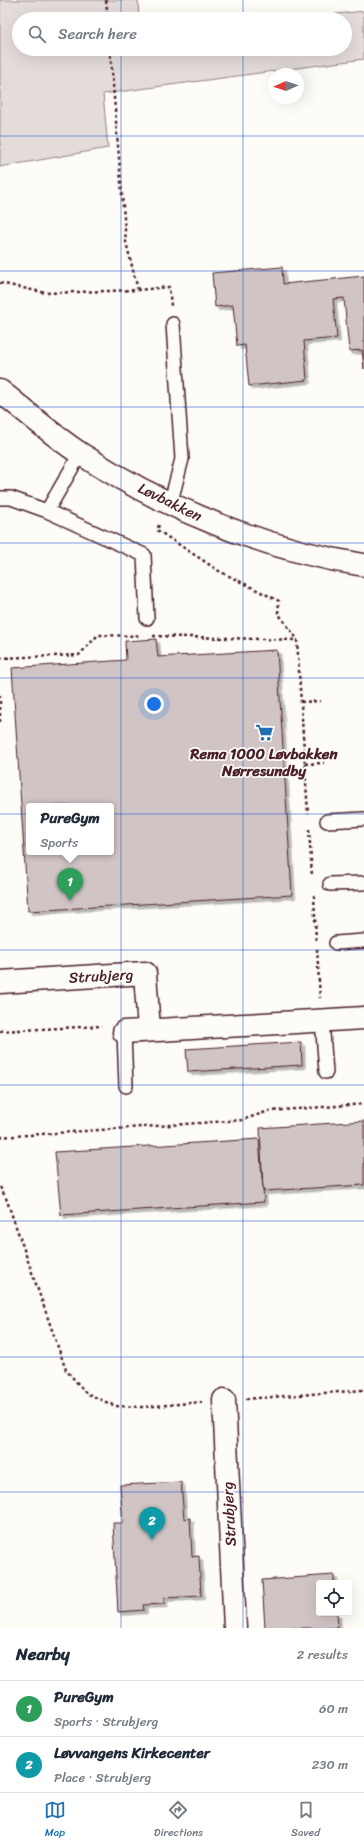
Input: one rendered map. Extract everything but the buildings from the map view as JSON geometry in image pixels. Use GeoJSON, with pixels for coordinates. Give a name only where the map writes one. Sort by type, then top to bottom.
{"type":"FeatureCollection","features":[{"type":"Feature","properties":{"kind":"street","name":"Løvbakken"},"geometry":{"type":"LineString","coordinates":[[0,391],[80,454],[170,504],[229,529],[303,552],[364,565]]}},
{"type":"Feature","properties":{"kind":"street","name":"Strubjerg"},"geometry":{"type":"LineString","coordinates":[[0,982],[145,973],[148,1030]]}},
{"type":"Feature","properties":{"kind":"street"},"geometry":{"type":"LineString","coordinates":[[124,1032],[364,1018]]}},
{"type":"Feature","properties":{"kind":"street","name":"Strubjerg"},"geometry":{"type":"LineString","coordinates":[[224,1400],[235,1628]]}},
{"type":"Feature","properties":{"kind":"lane"},"geometry":{"type":"LineString","coordinates":[[170,504],[182,459],[172,324]]}},
{"type":"Feature","properties":{"kind":"lane"},"geometry":{"type":"LineString","coordinates":[[47,511],[80,454]]}},
{"type":"Feature","properties":{"kind":"lane"},"geometry":{"type":"LineString","coordinates":[[0,498],[10,498],[47,511],[144,554],[147,618]]}},
{"type":"Feature","properties":{"kind":"lane"},"geometry":{"type":"LineString","coordinates":[[327,822],[364,819]]}},
{"type":"Feature","properties":{"kind":"lane"},"geometry":{"type":"LineString","coordinates":[[330,884],[364,883]]}},
{"type":"Feature","properties":{"kind":"lane"},"geometry":{"type":"LineString","coordinates":[[336,943],[364,941]]}},
{"type":"Feature","properties":{"kind":"lane"},"geometry":{"type":"LineString","coordinates":[[322,1020],[326,1072]]}},
{"type":"Feature","properties":{"kind":"lane"},"geometry":{"type":"LineString","coordinates":[[124,1032],[126,1086]]}},
{"type":"Feature","properties":{"kind":"path"},"geometry":{"type":"LineString","coordinates":[[106,0],[107,12]]}},
{"type":"Feature","properties":{"kind":"path"},"geometry":{"type":"LineString","coordinates":[[111,56],[126,242],[138,290]]}},
{"type":"Feature","properties":{"kind":"path"},"geometry":{"type":"LineString","coordinates":[[0,282],[46,293],[138,290],[169,287],[172,324]]}},
{"type":"Feature","properties":{"kind":"path"},"geometry":{"type":"LineString","coordinates":[[170,504],[157,530],[219,571],[279,601],[278,613],[297,640],[308,815]]}},
{"type":"Feature","properties":{"kind":"path"},"geometry":{"type":"LineString","coordinates":[[0,658],[79,655],[98,635],[142,636]]}},
{"type":"Feature","properties":{"kind":"path"},"geometry":{"type":"LineString","coordinates":[[150,636],[297,640]]}},
{"type":"Feature","properties":{"kind":"path"},"geometry":{"type":"LineString","coordinates":[[0,695],[0,724]]}},
{"type":"Feature","properties":{"kind":"path"},"geometry":{"type":"LineString","coordinates":[[301,702],[320,701]]}},
{"type":"Feature","properties":{"kind":"path"},"geometry":{"type":"LineString","coordinates":[[305,764],[324,763]]}},
{"type":"Feature","properties":{"kind":"path"},"geometry":{"type":"LineString","coordinates":[[309,823],[312,878]]}},
{"type":"Feature","properties":{"kind":"path"},"geometry":{"type":"LineString","coordinates":[[313,893],[322,1020]]}},
{"type":"Feature","properties":{"kind":"path"},"geometry":{"type":"LineString","coordinates":[[0,1031],[99,1026],[124,1032]]}},
{"type":"Feature","properties":{"kind":"path"},"geometry":{"type":"LineString","coordinates":[[0,1137],[242,1120],[270,1111],[364,1104]]}},
{"type":"Feature","properties":{"kind":"path"},"geometry":{"type":"LineString","coordinates":[[0,1187],[6,1198],[66,1370],[86,1393],[115,1406],[142,1407],[364,1390]]}},
{"type":"Feature","properties":{"kind":"shaded area"},"geometry":{"type":"Polygon","coordinates":[[[0,0],[138,0],[139,12],[12,12],[12,56],[352,56],[352,12],[364,11],[364,59],[297,68],[268,68],[268,72],[103,94],[108,148],[0,167],[0,0]]]}},
{"type":"Feature","properties":{"kind":"place","name":"Rema 1000 Løvbakken Nørresundby"},"geometry":{"type":"Point","coordinates":[264,733]}},
{"type":"Feature","properties":{"kind":"place","name":"PureGym"},"geometry":{"type":"Point","coordinates":[70,901]}},
{"type":"Feature","properties":{"kind":"place","name":"Løvvangens Kirkecenter"},"geometry":{"type":"Point","coordinates":[152,1540]}}]}
